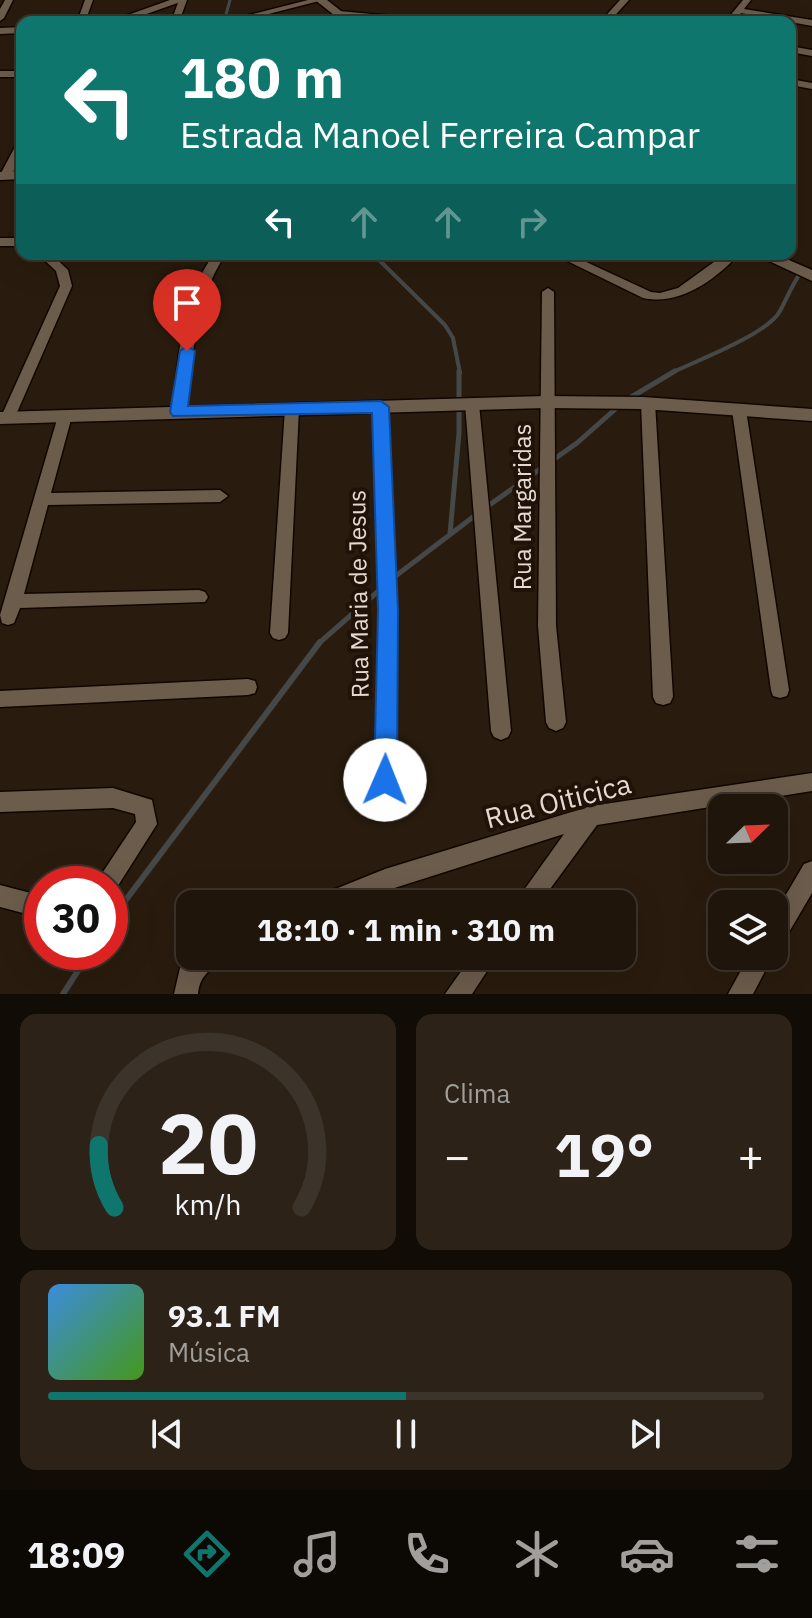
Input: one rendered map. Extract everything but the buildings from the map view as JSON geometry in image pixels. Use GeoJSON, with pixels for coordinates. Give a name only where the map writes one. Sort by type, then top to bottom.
{"type":"FeatureCollection","features":[{"type":"Feature","properties":{"kind":"street"},"geometry":{"type":"LineString","coordinates":[[0,18],[9,0]]}},
{"type":"Feature","properties":{"kind":"street"},"geometry":{"type":"LineString","coordinates":[[132,16],[182,0]]}},
{"type":"Feature","properties":{"kind":"street"},"geometry":{"type":"LineString","coordinates":[[249,16],[320,0],[342,16]]}},
{"type":"Feature","properties":{"kind":"street"},"geometry":{"type":"LineString","coordinates":[[610,16],[625,0]]}},
{"type":"Feature","properties":{"kind":"street"},"geometry":{"type":"LineString","coordinates":[[734,16],[747,0]]}},
{"type":"Feature","properties":{"kind":"street"},"geometry":{"type":"LineString","coordinates":[[738,10],[772,16]]}},
{"type":"Feature","properties":{"kind":"street"},"geometry":{"type":"LineString","coordinates":[[339,14],[360,16]]}},
{"type":"Feature","properties":{"kind":"street"},"geometry":{"type":"LineString","coordinates":[[3,176],[16,153]]}},
{"type":"Feature","properties":{"kind":"street"},"geometry":{"type":"LineString","coordinates":[[51,260],[62,270],[66,286],[4,418],[546,402],[645,403],[812,415]]}},
{"type":"Feature","properties":{"kind":"street"},"geometry":{"type":"LineString","coordinates":[[179,412],[198,289],[215,260]]}},
{"type":"Feature","properties":{"kind":"street"},"geometry":{"type":"LineString","coordinates":[[572,260],[648,295],[663,298],[683,292],[725,260]]}},
{"type":"Feature","properties":{"kind":"street"},"geometry":{"type":"LineString","coordinates":[[776,260],[812,276]]}},
{"type":"Feature","properties":{"kind":"street","name":"Rua Margaridas"},"geometry":{"type":"LineString","coordinates":[[548,292],[546,402],[550,437],[547,626],[556,722]]}},
{"type":"Feature","properties":{"kind":"street"},"geometry":{"type":"LineString","coordinates":[[645,403],[663,697]]}},
{"type":"Feature","properties":{"kind":"street"},"geometry":{"type":"LineString","coordinates":[[472,404],[501,731]]}},
{"type":"Feature","properties":{"kind":"street","name":"Rua Maria de Jesus"},"geometry":{"type":"LineString","coordinates":[[381,407],[388,610],[385,780]]}},
{"type":"Feature","properties":{"kind":"street"},"geometry":{"type":"LineString","coordinates":[[279,633],[292,409]]}},
{"type":"Feature","properties":{"kind":"street"},"geometry":{"type":"LineString","coordinates":[[739,410],[780,690]]}},
{"type":"Feature","properties":{"kind":"street"},"geometry":{"type":"LineString","coordinates":[[65,416],[11,610],[199,597]]}},
{"type":"Feature","properties":{"kind":"street"},"geometry":{"type":"LineString","coordinates":[[43,499],[220,496]]}},
{"type":"Feature","properties":{"kind":"street"},"geometry":{"type":"LineString","coordinates":[[0,699],[248,687]]}},
{"type":"Feature","properties":{"kind":"street","name":"Rua Oiticica"},"geometry":{"type":"LineString","coordinates":[[361,890],[399,875],[591,816],[812,782]]}},
{"type":"Feature","properties":{"kind":"street"},"geometry":{"type":"LineString","coordinates":[[0,802],[113,798],[145,807],[147,824],[118,866]]}},
{"type":"Feature","properties":{"kind":"street"},"geometry":{"type":"LineString","coordinates":[[536,890],[591,816]]}},
{"type":"Feature","properties":{"kind":"street"},"geometry":{"type":"LineString","coordinates":[[788,912],[812,872]]}},
{"type":"Feature","properties":{"kind":"street"},"geometry":{"type":"LineString","coordinates":[[0,896],[24,902]]}},
{"type":"Feature","properties":{"kind":"street"},"geometry":{"type":"LineString","coordinates":[[186,994],[188,976],[194,970]]}},
{"type":"Feature","properties":{"kind":"street"},"geometry":{"type":"LineString","coordinates":[[457,994],[475,970]]}},
{"type":"Feature","properties":{"kind":"street"},"geometry":{"type":"LineString","coordinates":[[740,994],[754,970]]}},
{"type":"Feature","properties":{"kind":"waterway"},"geometry":{"type":"LineString","coordinates":[[226,16],[230,0]]}},
{"type":"Feature","properties":{"kind":"waterway"},"geometry":{"type":"LineString","coordinates":[[379,260],[445,325],[453,338],[460,373]]}},
{"type":"Feature","properties":{"kind":"waterway"},"geometry":{"type":"LineString","coordinates":[[674,372],[730,346],[773,320],[801,272]]}},
{"type":"Feature","properties":{"kind":"waterway"},"geometry":{"type":"LineString","coordinates":[[450,534],[459,433],[459,371]]}},
{"type":"Feature","properties":{"kind":"waterway"},"geometry":{"type":"LineString","coordinates":[[628,399],[674,372]]}},
{"type":"Feature","properties":{"kind":"waterway"},"geometry":{"type":"LineString","coordinates":[[485,508],[577,443],[620,405]]}},
{"type":"Feature","properties":{"kind":"waterway"},"geometry":{"type":"LineString","coordinates":[[393,578],[477,514]]}},
{"type":"Feature","properties":{"kind":"waterway"},"geometry":{"type":"LineString","coordinates":[[319,643],[383,587]]}},
{"type":"Feature","properties":{"kind":"waterway"},"geometry":{"type":"LineString","coordinates":[[128,897],[319,643]]}},
{"type":"Feature","properties":{"kind":"waterway"},"geometry":{"type":"LineString","coordinates":[[63,994],[78,970]]}},
{"type":"Feature","properties":{"kind":"route"},"geometry":{"type":"LineString","coordinates":[[187,351],[179,412],[381,407],[388,610],[385,780]]}}]}
